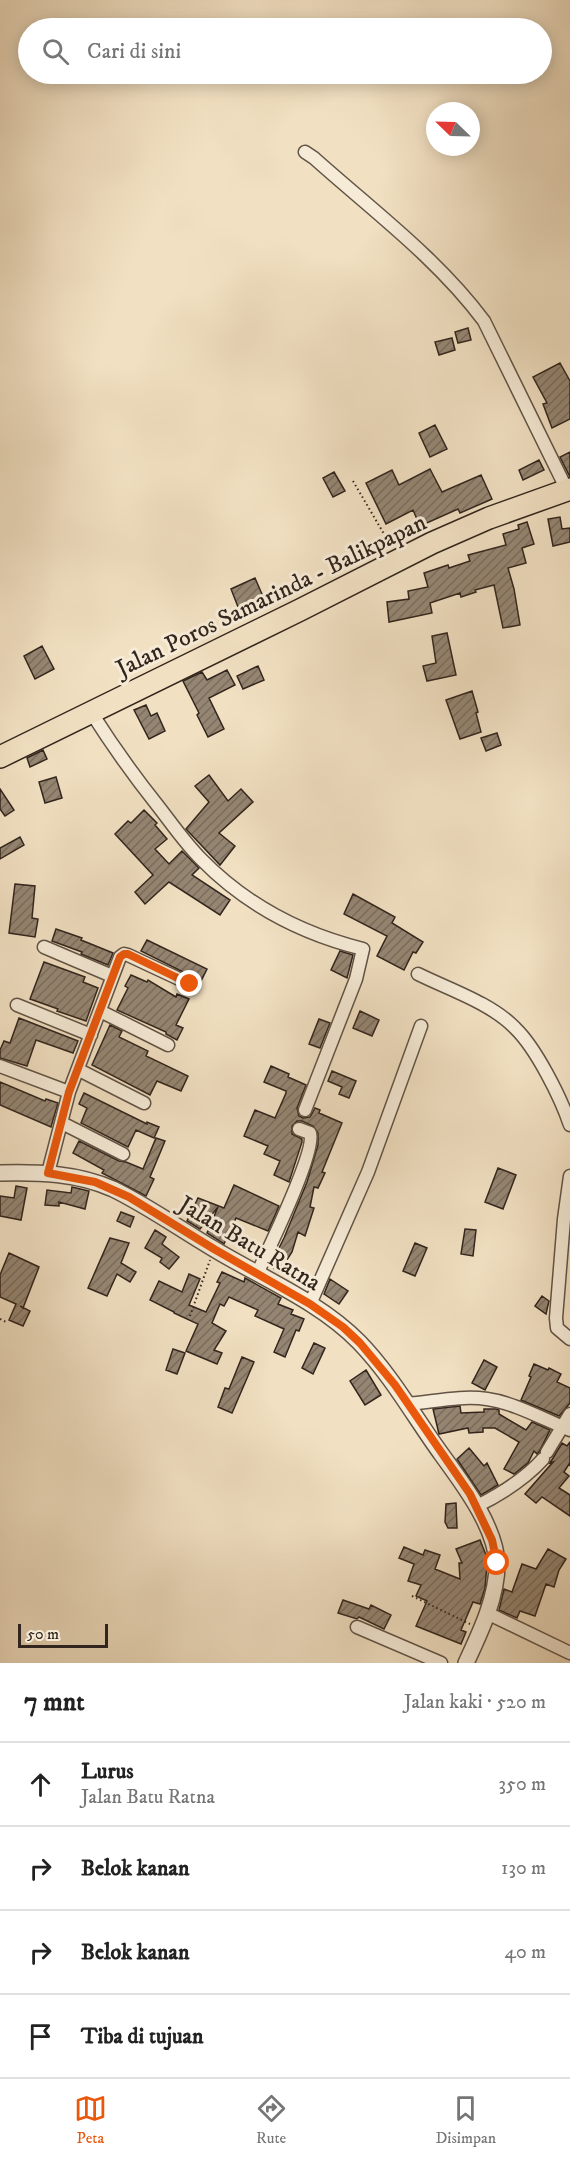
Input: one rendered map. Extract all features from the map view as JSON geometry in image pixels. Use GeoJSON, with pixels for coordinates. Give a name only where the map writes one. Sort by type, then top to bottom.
{"type":"FeatureCollection","features":[{"type":"Feature","properties":{"kind":"highway","name":"Jalan Poros Samarinda - Balikpapan"},"geometry":{"type":"LineString","coordinates":[[0,757],[300,610],[399,558],[489,518],[568,489]]}},
{"type":"Feature","properties":{"kind":"street"},"geometry":{"type":"LineString","coordinates":[[305,152],[444,274],[468,300],[484,321],[568,489]]}},
{"type":"Feature","properties":{"kind":"street"},"geometry":{"type":"LineString","coordinates":[[92,712],[124,763],[183,839],[227,884],[265,910],[308,931],[363,949],[357,979],[304,1110]]}},
{"type":"Feature","properties":{"kind":"street"},"geometry":{"type":"LineString","coordinates":[[44,947],[112,976]]}},
{"type":"Feature","properties":{"kind":"street"},"geometry":{"type":"LineString","coordinates":[[48,1173],[69,1092],[120,957],[128,954],[190,984]]}},
{"type":"Feature","properties":{"kind":"street"},"geometry":{"type":"LineString","coordinates":[[418,974],[490,1009],[515,1028],[538,1059],[570,1125]]}},
{"type":"Feature","properties":{"kind":"street"},"geometry":{"type":"LineString","coordinates":[[17,1005],[92,1035]]}},
{"type":"Feature","properties":{"kind":"street"},"geometry":{"type":"LineString","coordinates":[[100,1011],[168,1045]]}},
{"type":"Feature","properties":{"kind":"street"},"geometry":{"type":"LineString","coordinates":[[310,1304],[368,1172],[421,1026]]}},
{"type":"Feature","properties":{"kind":"street"},"geometry":{"type":"LineString","coordinates":[[0,1066],[69,1092]]}},
{"type":"Feature","properties":{"kind":"street"},"geometry":{"type":"LineString","coordinates":[[79,1070],[144,1103]]}},
{"type":"Feature","properties":{"kind":"street"},"geometry":{"type":"LineString","coordinates":[[62,1123],[123,1154]]}},
{"type":"Feature","properties":{"kind":"street"},"geometry":{"type":"LineString","coordinates":[[257,1274],[298,1182],[311,1142],[310,1133],[299,1129]]}},
{"type":"Feature","properties":{"kind":"street","name":"Jalan Batu Ratna"},"geometry":{"type":"LineString","coordinates":[[0,1173],[48,1173],[95,1182],[113,1189],[310,1304],[343,1327],[360,1343],[395,1385],[477,1506],[492,1540],[497,1563],[495,1584],[487,1613],[466,1663]]}},
{"type":"Feature","properties":{"kind":"street"},"geometry":{"type":"LineString","coordinates":[[570,1176],[556,1318],[557,1328],[570,1339]]}},
{"type":"Feature","properties":{"kind":"street"},"geometry":{"type":"LineString","coordinates":[[407,1404],[465,1398],[487,1399],[566,1428]]}},
{"type":"Feature","properties":{"kind":"street"},"geometry":{"type":"LineString","coordinates":[[477,1506],[532,1471],[566,1428],[570,1414]]}},
{"type":"Feature","properties":{"kind":"street"},"geometry":{"type":"LineString","coordinates":[[487,1613],[570,1653]]}},
{"type":"Feature","properties":{"kind":"street"},"geometry":{"type":"LineString","coordinates":[[357,1627],[441,1663]]}},
{"type":"Feature","properties":{"kind":"path"},"geometry":{"type":"LineString","coordinates":[[353,481],[399,558]]}},
{"type":"Feature","properties":{"kind":"path"},"geometry":{"type":"LineString","coordinates":[[190,1316],[214,1249]]}},
{"type":"Feature","properties":{"kind":"path"},"geometry":{"type":"LineString","coordinates":[[0,1320],[8,1323]]}},
{"type":"Feature","properties":{"kind":"path"},"geometry":{"type":"LineString","coordinates":[[412,1596],[481,1629]]}},
{"type":"Feature","properties":{"kind":"building"},"geometry":{"type":"Polygon","coordinates":[[[468,328],[471,340],[458,343],[455,332],[468,328]]]}},
{"type":"Feature","properties":{"kind":"building"},"geometry":{"type":"Polygon","coordinates":[[[452,338],[455,350],[439,355],[435,342],[452,338]]]}},
{"type":"Feature","properties":{"kind":"building"},"geometry":{"type":"Polygon","coordinates":[[[560,363],[570,381],[570,419],[552,428],[543,404],[547,403],[533,377],[560,363]]]}},
{"type":"Feature","properties":{"kind":"building"},"geometry":{"type":"Polygon","coordinates":[[[435,425],[447,449],[430,457],[419,433],[435,425]]]}},
{"type":"Feature","properties":{"kind":"building"},"geometry":{"type":"Polygon","coordinates":[[[570,452],[570,477],[560,457],[570,452]]]}},
{"type":"Feature","properties":{"kind":"building"},"geometry":{"type":"Polygon","coordinates":[[[539,460],[544,470],[523,480],[519,470],[539,460]]]}},
{"type":"Feature","properties":{"kind":"building"},"geometry":{"type":"Polygon","coordinates":[[[430,469],[442,492],[481,475],[492,499],[460,513],[458,509],[420,526],[413,510],[386,524],[366,483],[392,470],[399,485],[430,469]]]}},
{"type":"Feature","properties":{"kind":"building"},"geometry":{"type":"Polygon","coordinates":[[[334,472],[345,491],[333,497],[323,478],[334,472]]]}},
{"type":"Feature","properties":{"kind":"building"},"geometry":{"type":"Polygon","coordinates":[[[560,517],[562,529],[570,528],[570,542],[553,546],[548,519],[560,517]]]}},
{"type":"Feature","properties":{"kind":"building"},"geometry":{"type":"Polygon","coordinates":[[[527,522],[534,544],[522,548],[526,563],[508,568],[520,625],[503,628],[494,585],[461,597],[460,593],[430,603],[432,613],[389,622],[387,602],[409,599],[408,591],[428,587],[424,573],[470,561],[468,555],[506,545],[503,534],[519,529],[518,525],[527,522]]]}},
{"type":"Feature","properties":{"kind":"building"},"geometry":{"type":"Polygon","coordinates":[[[255,578],[265,601],[240,612],[231,589],[255,578]]]}},
{"type":"Feature","properties":{"kind":"building"},"geometry":{"type":"Polygon","coordinates":[[[447,633],[456,675],[427,681],[423,666],[436,663],[432,636],[447,633]]]}},
{"type":"Feature","properties":{"kind":"building"},"geometry":{"type":"Polygon","coordinates":[[[42,646],[54,669],[35,679],[24,656],[42,646]]]}},
{"type":"Feature","properties":{"kind":"building"},"geometry":{"type":"Polygon","coordinates":[[[258,666],[264,680],[243,689],[237,676],[258,666]]]}},
{"type":"Feature","properties":{"kind":"building"},"geometry":{"type":"Polygon","coordinates":[[[227,670],[235,685],[209,698],[224,729],[208,737],[183,681],[202,672],[207,680],[227,670]]]}},
{"type":"Feature","properties":{"kind":"building"},"geometry":{"type":"Polygon","coordinates":[[[472,691],[481,732],[460,739],[446,700],[472,691]]]}},
{"type":"Feature","properties":{"kind":"building"},"geometry":{"type":"Polygon","coordinates":[[[146,705],[151,716],[157,713],[165,731],[149,739],[134,710],[146,705]]]}},
{"type":"Feature","properties":{"kind":"building"},"geometry":{"type":"Polygon","coordinates":[[[497,733],[501,745],[486,751],[481,738],[497,733]]]}},
{"type":"Feature","properties":{"kind":"building"},"geometry":{"type":"Polygon","coordinates":[[[43,750],[47,759],[30,767],[27,758],[43,750]]]}},
{"type":"Feature","properties":{"kind":"building"},"geometry":{"type":"Polygon","coordinates":[[[209,775],[228,801],[241,789],[253,802],[219,833],[235,846],[220,865],[186,829],[209,802],[195,786],[209,775]]]}},
{"type":"Feature","properties":{"kind":"building"},"geometry":{"type":"Polygon","coordinates":[[[56,777],[62,798],[45,803],[39,782],[56,777]]]}},
{"type":"Feature","properties":{"kind":"building"},"geometry":{"type":"Polygon","coordinates":[[[0,789],[14,810],[5,816],[0,809],[0,789]]]}},
{"type":"Feature","properties":{"kind":"building"},"geometry":{"type":"Polygon","coordinates":[[[144,810],[157,823],[155,825],[167,839],[155,849],[169,864],[182,851],[199,868],[192,875],[230,900],[220,915],[169,882],[145,904],[135,892],[153,875],[115,834],[144,810]]]}},
{"type":"Feature","properties":{"kind":"building"},"geometry":{"type":"Polygon","coordinates":[[[20,837],[24,845],[0,859],[0,848],[20,837]]]}},
{"type":"Feature","properties":{"kind":"building"},"geometry":{"type":"Polygon","coordinates":[[[15,884],[35,886],[32,918],[38,919],[35,937],[9,933],[15,884]]]}},
{"type":"Feature","properties":{"kind":"building"},"geometry":{"type":"Polygon","coordinates":[[[353,894],[395,917],[392,923],[423,942],[416,953],[413,952],[404,970],[377,956],[387,936],[344,914],[353,894]]]}},
{"type":"Feature","properties":{"kind":"building"},"geometry":{"type":"Polygon","coordinates":[[[56,929],[113,953],[108,965],[52,941],[56,929]]]}},
{"type":"Feature","properties":{"kind":"building"},"geometry":{"type":"Polygon","coordinates":[[[147,940],[207,969],[201,981],[141,951],[147,940]]]}},
{"type":"Feature","properties":{"kind":"building"},"geometry":{"type":"Polygon","coordinates":[[[340,951],[353,955],[347,978],[331,970],[340,951]]]}},
{"type":"Feature","properties":{"kind":"building"},"geometry":{"type":"Polygon","coordinates":[[[44,962],[85,977],[83,982],[98,988],[86,1021],[30,999],[44,962]]]}},
{"type":"Feature","properties":{"kind":"building"},"geometry":{"type":"Polygon","coordinates":[[[131,975],[147,982],[148,980],[176,997],[177,994],[189,999],[176,1025],[183,1028],[177,1040],[166,1032],[117,1010],[128,988],[125,986],[131,975]]]}},
{"type":"Feature","properties":{"kind":"building"},"geometry":{"type":"Polygon","coordinates":[[[360,1011],[379,1020],[372,1036],[353,1028],[360,1011]]]}},
{"type":"Feature","properties":{"kind":"building"},"geometry":{"type":"Polygon","coordinates":[[[19,1018],[78,1041],[73,1053],[36,1040],[27,1066],[0,1058],[0,1050],[4,1041],[10,1043],[19,1018]]]}},
{"type":"Feature","properties":{"kind":"building"},"geometry":{"type":"Polygon","coordinates":[[[319,1019],[330,1023],[320,1048],[309,1044],[319,1019]]]}},
{"type":"Feature","properties":{"kind":"building"},"geometry":{"type":"Polygon","coordinates":[[[110,1025],[122,1031],[119,1037],[148,1051],[146,1056],[188,1076],[181,1091],[157,1081],[150,1095],[92,1065],[110,1025]]]}},
{"type":"Feature","properties":{"kind":"building"},"geometry":{"type":"Polygon","coordinates":[[[271,1066],[306,1085],[297,1108],[299,1116],[310,1117],[315,1108],[320,1110],[319,1113],[342,1123],[322,1172],[325,1173],[318,1188],[314,1187],[310,1207],[314,1208],[305,1236],[298,1232],[292,1252],[279,1272],[270,1266],[307,1182],[318,1145],[318,1133],[313,1126],[302,1121],[297,1121],[292,1126],[292,1134],[302,1139],[302,1142],[289,1182],[274,1175],[280,1161],[264,1154],[268,1146],[244,1136],[255,1110],[275,1118],[286,1093],[264,1082],[271,1066]]]}},
{"type":"Feature","properties":{"kind":"building"},"geometry":{"type":"Polygon","coordinates":[[[332,1071],[356,1081],[349,1098],[339,1094],[342,1087],[328,1081],[332,1071]]]}},
{"type":"Feature","properties":{"kind":"building"},"geometry":{"type":"Polygon","coordinates":[[[0,1082],[45,1101],[46,1099],[58,1103],[51,1127],[0,1105],[0,1082]]]}},
{"type":"Feature","properties":{"kind":"building"},"geometry":{"type":"Polygon","coordinates":[[[84,1093],[147,1124],[147,1122],[159,1127],[154,1138],[136,1130],[128,1147],[81,1123],[87,1108],[79,1104],[84,1093]]]}},
{"type":"Feature","properties":{"kind":"building"},"geometry":{"type":"Polygon","coordinates":[[[156,1138],[165,1141],[150,1177],[154,1179],[146,1196],[102,1173],[104,1170],[73,1153],[79,1141],[119,1161],[143,1169],[156,1138]]]}},
{"type":"Feature","properties":{"kind":"building"},"geometry":{"type":"Polygon","coordinates":[[[498,1168],[516,1175],[503,1209],[485,1202],[498,1168]]]}},
{"type":"Feature","properties":{"kind":"building"},"geometry":{"type":"Polygon","coordinates":[[[234,1185],[279,1206],[268,1231],[236,1218],[224,1244],[207,1233],[218,1207],[200,1229],[187,1221],[198,1198],[224,1208],[234,1185]]]}},
{"type":"Feature","properties":{"kind":"building"},"geometry":{"type":"Polygon","coordinates":[[[16,1186],[27,1188],[21,1220],[0,1216],[0,1196],[14,1198],[16,1186]]]}},
{"type":"Feature","properties":{"kind":"building"},"geometry":{"type":"Polygon","coordinates":[[[72,1187],[89,1191],[85,1209],[59,1202],[59,1206],[45,1205],[47,1190],[71,1193],[72,1187]]]}},
{"type":"Feature","properties":{"kind":"building"},"geometry":{"type":"Polygon","coordinates":[[[121,1212],[134,1217],[130,1227],[117,1221],[121,1212]]]}},
{"type":"Feature","properties":{"kind":"building"},"geometry":{"type":"Polygon","coordinates":[[[465,1229],[476,1230],[473,1256],[461,1254],[465,1229]]]}},
{"type":"Feature","properties":{"kind":"building"},"geometry":{"type":"Polygon","coordinates":[[[155,1230],[166,1237],[162,1244],[179,1257],[169,1269],[160,1262],[162,1258],[145,1248],[155,1230]]]}},
{"type":"Feature","properties":{"kind":"building"},"geometry":{"type":"Polygon","coordinates":[[[110,1238],[129,1243],[121,1263],[136,1272],[130,1282],[117,1274],[107,1296],[88,1288],[110,1238]]]}},
{"type":"Feature","properties":{"kind":"building"},"geometry":{"type":"Polygon","coordinates":[[[415,1243],[427,1248],[415,1276],[403,1271],[415,1243]]]}},
{"type":"Feature","properties":{"kind":"building"},"geometry":{"type":"Polygon","coordinates":[[[9,1253],[39,1267],[23,1308],[30,1311],[23,1326],[9,1320],[16,1304],[0,1297],[0,1275],[9,1253]]]}},
{"type":"Feature","properties":{"kind":"building"},"geometry":{"type":"Polygon","coordinates":[[[222,1272],[244,1282],[245,1278],[281,1298],[278,1304],[293,1310],[291,1314],[304,1319],[299,1331],[296,1330],[285,1357],[274,1352],[284,1329],[255,1316],[258,1310],[229,1297],[224,1306],[220,1304],[212,1323],[226,1331],[214,1350],[222,1353],[217,1364],[186,1351],[198,1324],[150,1300],[159,1281],[182,1292],[189,1274],[200,1279],[189,1305],[206,1312],[220,1283],[217,1282],[222,1272]]]}},
{"type":"Feature","properties":{"kind":"building"},"geometry":{"type":"Polygon","coordinates":[[[330,1279],[348,1291],[339,1304],[324,1294],[330,1279]]]}},
{"type":"Feature","properties":{"kind":"building"},"geometry":{"type":"Polygon","coordinates":[[[542,1296],[549,1301],[546,1314],[535,1306],[542,1296]]]}},
{"type":"Feature","properties":{"kind":"building"},"geometry":{"type":"Polygon","coordinates":[[[314,1343],[325,1348],[313,1374],[302,1368],[314,1343]]]}},
{"type":"Feature","properties":{"kind":"building"},"geometry":{"type":"Polygon","coordinates":[[[173,1349],[185,1353],[177,1374],[166,1370],[173,1349]]]}},
{"type":"Feature","properties":{"kind":"building"},"geometry":{"type":"Polygon","coordinates":[[[242,1357],[254,1362],[232,1413],[218,1407],[225,1388],[229,1389],[242,1357]]]}},
{"type":"Feature","properties":{"kind":"building"},"geometry":{"type":"Polygon","coordinates":[[[484,1360],[497,1367],[485,1390],[472,1383],[484,1360]]]}},
{"type":"Feature","properties":{"kind":"building"},"geometry":{"type":"Polygon","coordinates":[[[534,1364],[561,1374],[557,1382],[570,1388],[570,1403],[559,1416],[521,1400],[534,1364]]]}},
{"type":"Feature","properties":{"kind":"building"},"geometry":{"type":"Polygon","coordinates":[[[366,1370],[381,1395],[365,1405],[350,1381],[366,1370]]]}},
{"type":"Feature","properties":{"kind":"building"},"geometry":{"type":"Polygon","coordinates":[[[460,1406],[461,1413],[496,1409],[499,1410],[499,1414],[526,1430],[532,1422],[550,1430],[539,1452],[537,1454],[534,1451],[528,1463],[514,1474],[504,1469],[519,1442],[495,1428],[483,1428],[483,1432],[469,1433],[468,1428],[439,1434],[433,1409],[460,1406]]]}},
{"type":"Feature","properties":{"kind":"building"},"geometry":{"type":"Polygon","coordinates":[[[570,1442],[570,1466],[569,1464],[564,1472],[569,1476],[559,1488],[570,1495],[570,1516],[542,1497],[536,1503],[525,1494],[553,1462],[550,1463],[562,1443],[567,1446],[570,1442]]]}},
{"type":"Feature","properties":{"kind":"building"},"geometry":{"type":"Polygon","coordinates":[[[469,1448],[484,1466],[487,1463],[498,1485],[481,1495],[457,1459],[469,1448]]]}},
{"type":"Feature","properties":{"kind":"building"},"geometry":{"type":"Polygon","coordinates":[[[456,1503],[457,1528],[448,1528],[445,1522],[446,1504],[456,1503]]]}},
{"type":"Feature","properties":{"kind":"building"},"geometry":{"type":"Polygon","coordinates":[[[480,1540],[487,1564],[485,1588],[480,1604],[473,1602],[461,1630],[466,1632],[461,1644],[416,1626],[427,1601],[416,1596],[421,1585],[408,1581],[414,1564],[399,1558],[404,1547],[423,1555],[425,1550],[440,1555],[435,1569],[460,1579],[459,1563],[462,1563],[456,1549],[480,1540]]]}},
{"type":"Feature","properties":{"kind":"building"},"geometry":{"type":"Polygon","coordinates":[[[548,1549],[566,1559],[559,1570],[554,1587],[546,1584],[535,1616],[520,1611],[517,1618],[499,1610],[504,1589],[512,1592],[522,1564],[536,1569],[548,1549]]]}},
{"type":"Feature","properties":{"kind":"building"},"geometry":{"type":"Polygon","coordinates":[[[343,1600],[369,1609],[371,1605],[391,1615],[384,1629],[359,1617],[357,1619],[338,1613],[343,1600]]]}},
{"type":"Feature","properties":{"kind":"route"},"geometry":{"type":"LineString","coordinates":[[190,984],[128,954],[120,957],[69,1092],[48,1173],[103,1184],[129,1197],[310,1304],[343,1327],[360,1343],[395,1385],[470,1494],[492,1540],[497,1563]]}}]}
